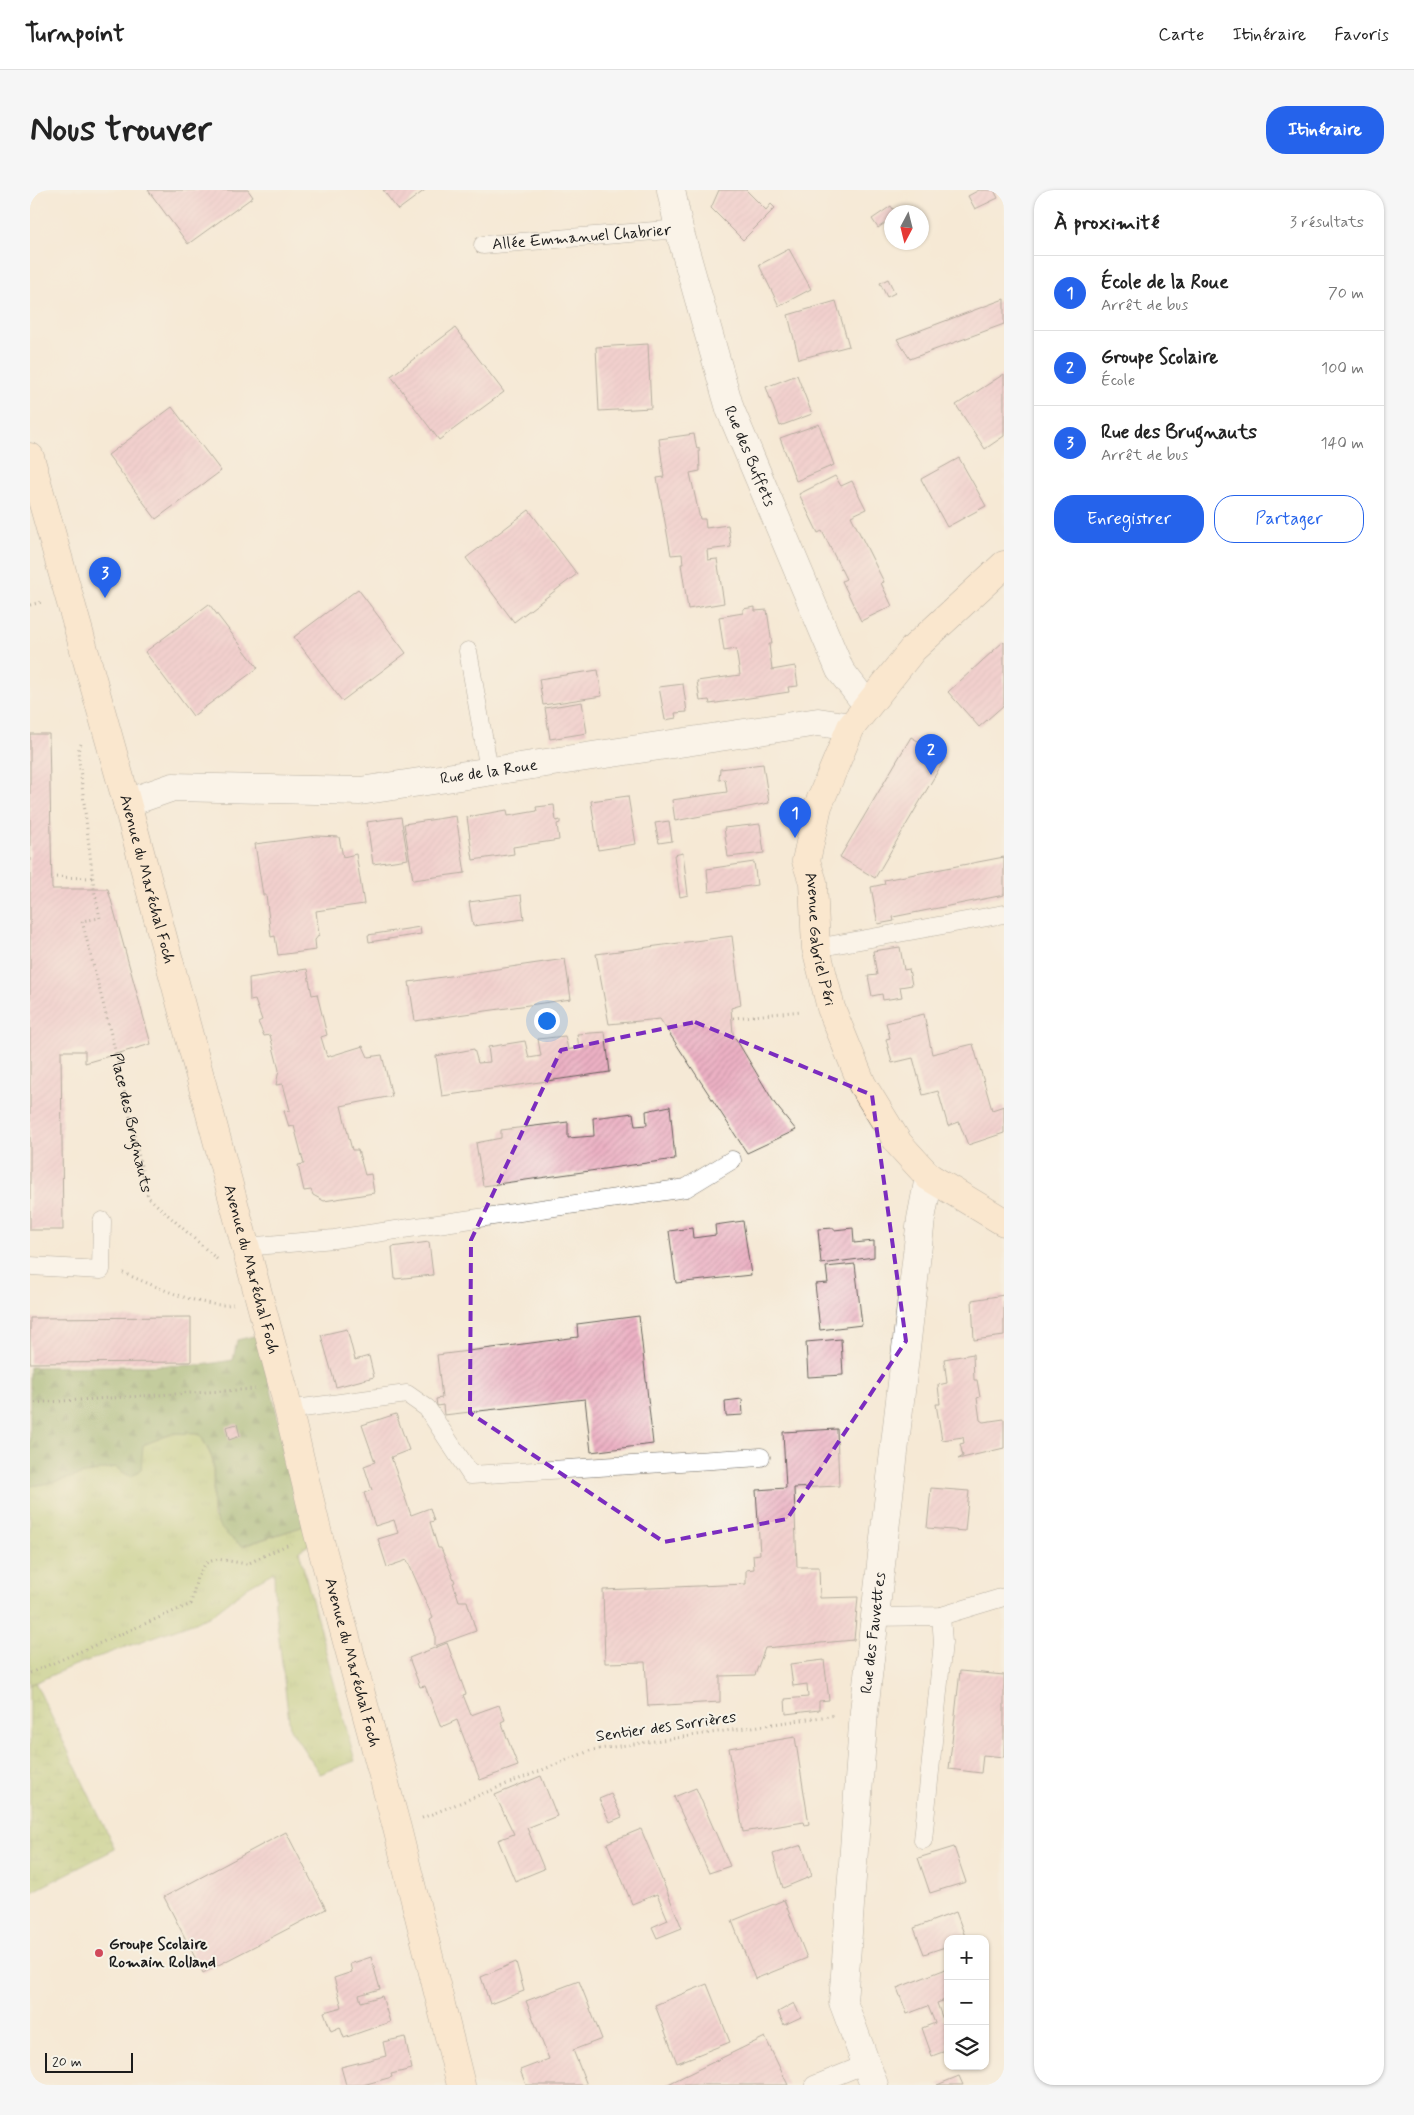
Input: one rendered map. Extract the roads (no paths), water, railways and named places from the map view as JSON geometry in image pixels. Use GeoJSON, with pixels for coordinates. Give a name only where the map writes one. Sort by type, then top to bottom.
{"type":"FeatureCollection","features":[{"type":"Feature","properties":{"kind":"main road","name":"Avenue du Maréchal Foch"},"geometry":{"type":"LineString","coordinates":[[30,457],[35,493],[102,712],[246,1247],[317,1530],[397,1828],[461,2085]]}},
{"type":"Feature","properties":{"kind":"main road","name":"Avenue Gabriel Péri"},"geometry":{"type":"LineString","coordinates":[[1004,565],[912,649],[850,727],[818,806],[806,861],[813,882],[816,948],[831,1008],[862,1084],[899,1144],[929,1177],[1004,1222]]}},
{"type":"Feature","properties":{"kind":"street","name":"Rue des Buffets"},"geometry":{"type":"LineString","coordinates":[[671,190],[679,229],[730,409],[840,670],[867,705]]}},
{"type":"Feature","properties":{"kind":"street","name":"Rue de la Roue"},"geometry":{"type":"LineString","coordinates":[[127,803],[173,787],[360,791],[489,770],[818,722],[850,727]]}},
{"type":"Feature","properties":{"kind":"street","name":"Rue des Fauvettes"},"geometry":{"type":"LineString","coordinates":[[870,2075],[843,2002],[864,1711],[873,1617],[920,1228],[929,1177]]}},
{"type":"Feature","properties":{"kind":"lane","name":"Allée Emmanuel Chabrier"},"geometry":{"type":"LineString","coordinates":[[483,245],[679,229]]}},
{"type":"Feature","properties":{"kind":"lane"},"geometry":{"type":"LineString","coordinates":[[468,651],[489,770]]}},
{"type":"Feature","properties":{"kind":"lane"},"geometry":{"type":"LineString","coordinates":[[816,948],[1004,914]]}},
{"type":"Feature","properties":{"kind":"lane"},"geometry":{"type":"LineString","coordinates":[[246,1247],[334,1239],[686,1188],[732,1160]]}},
{"type":"Feature","properties":{"kind":"lane"},"geometry":{"type":"LineString","coordinates":[[30,1266],[101,1270],[102,1221]]}},
{"type":"Feature","properties":{"kind":"lane"},"geometry":{"type":"LineString","coordinates":[[285,1398],[407,1394],[427,1408],[471,1475],[761,1457]]}},
{"type":"Feature","properties":{"kind":"lane"},"geometry":{"type":"LineString","coordinates":[[873,1617],[941,1616],[1004,1597]]}},
{"type":"Feature","properties":{"kind":"lane"},"geometry":{"type":"LineString","coordinates":[[923,1840],[943,1642],[941,1616]]}},
{"type":"Feature","properties":{"kind":"lane"},"geometry":{"type":"LineString","coordinates":[[814,2085],[870,2075]]}},
{"type":"Feature","properties":{"kind":"place","name":"Rue des Brugnauts"},"geometry":{"type":"Point","coordinates":[105,598]}},
{"type":"Feature","properties":{"kind":"place","name":"Groupe Scolaire"},"geometry":{"type":"Point","coordinates":[931,775]}},
{"type":"Feature","properties":{"kind":"place","name":"École de la Roue"},"geometry":{"type":"Point","coordinates":[795,838]}},
{"type":"Feature","properties":{"kind":"place","name":"Groupe Scolaire Romain Rolland"},"geometry":{"type":"Point","coordinates":[99,1953]}}]}
